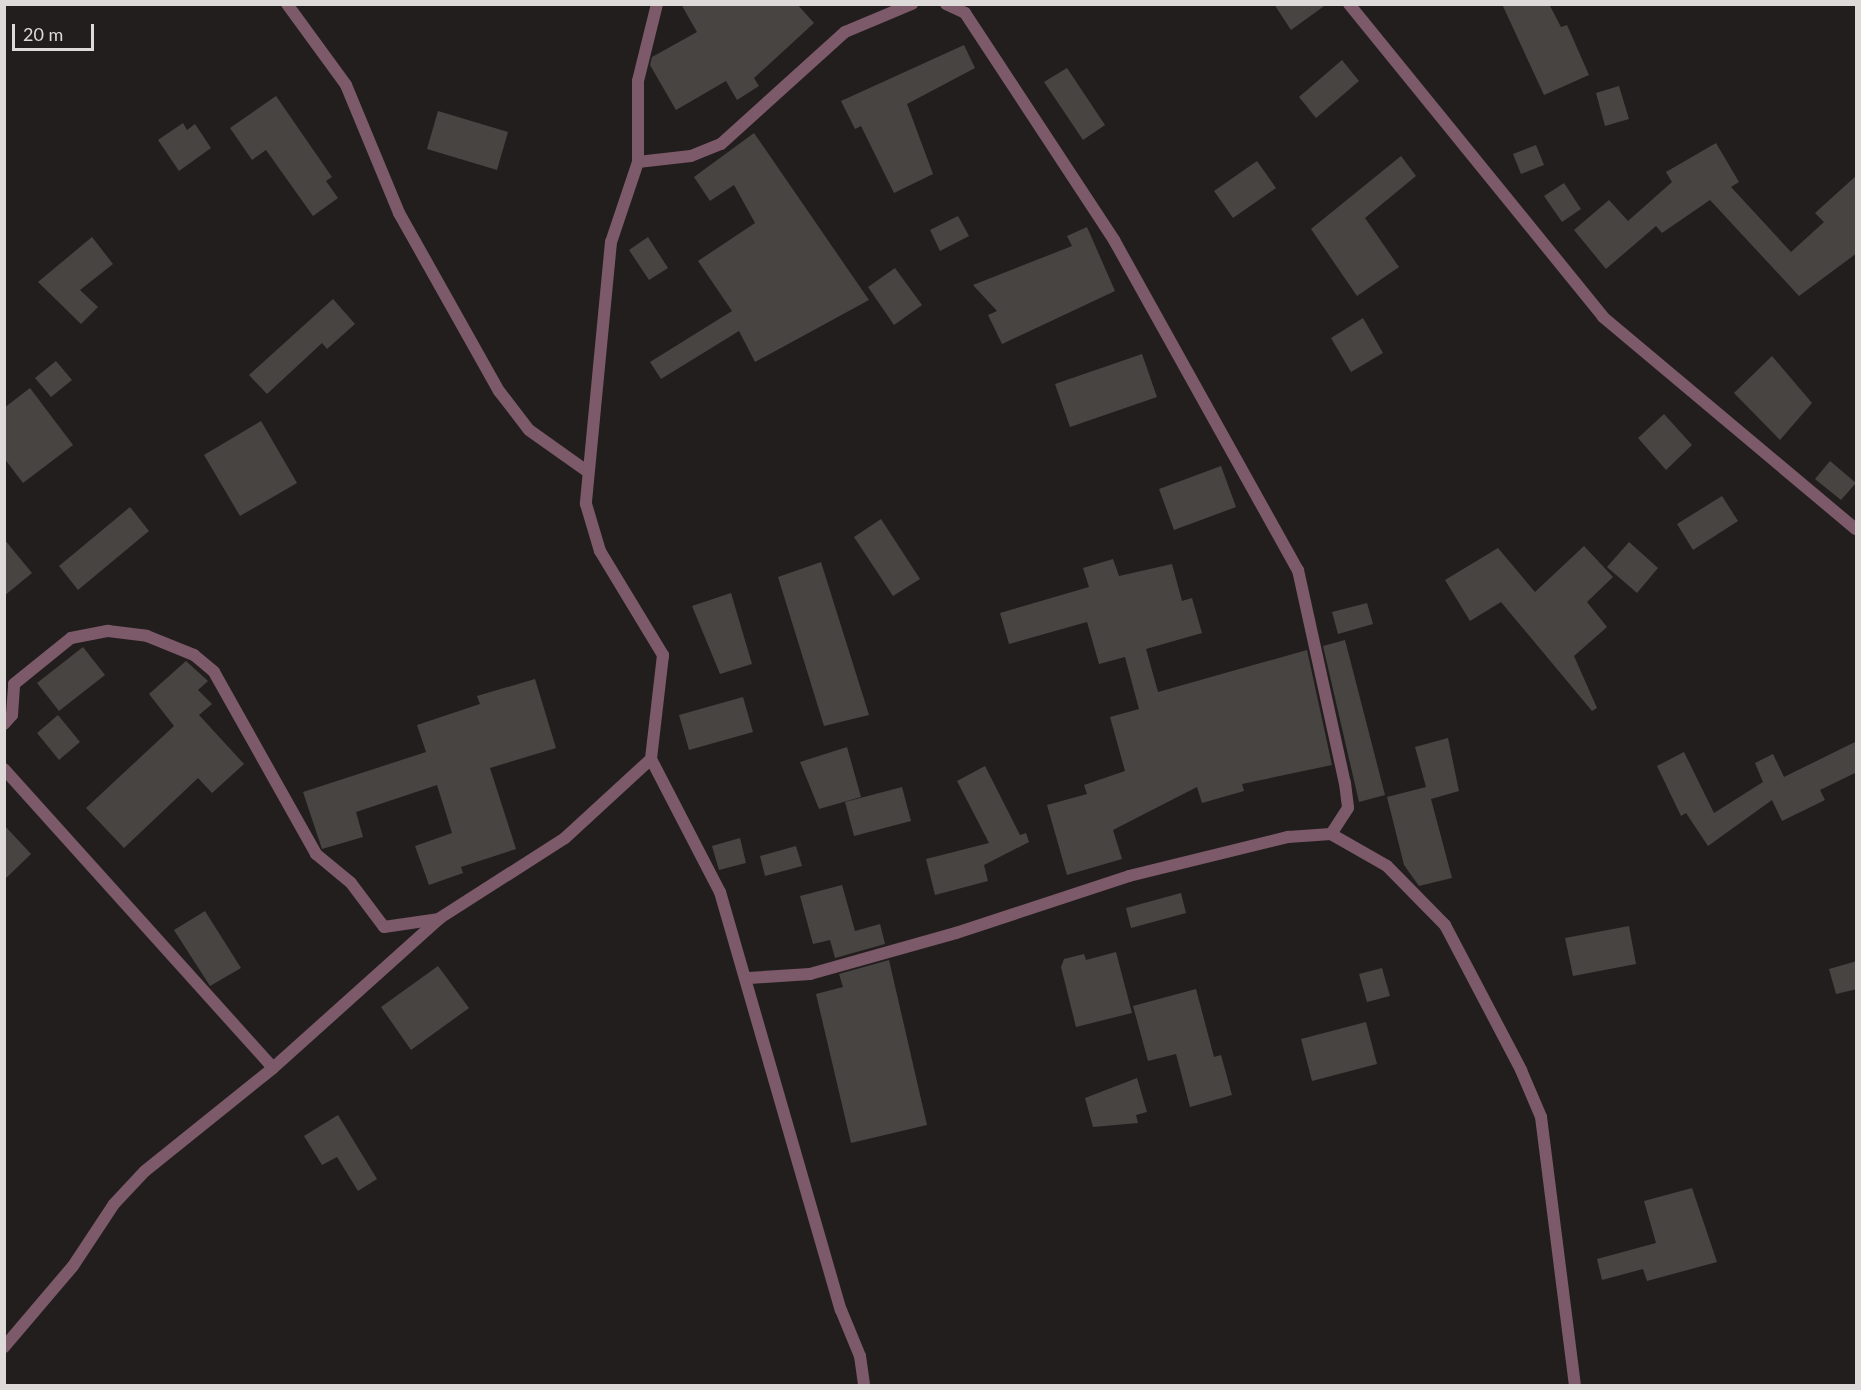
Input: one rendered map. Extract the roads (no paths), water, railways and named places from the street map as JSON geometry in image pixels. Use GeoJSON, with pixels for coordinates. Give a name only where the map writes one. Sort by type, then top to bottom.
{"type":"FeatureCollection","features":[{"type":"Feature","properties":{"kind":"street"},"geometry":{"type":"LineString","coordinates":[[287,4],[346,85],[399,213],[499,391],[529,430],[587,471]]}},
{"type":"Feature","properties":{"kind":"street"},"geometry":{"type":"LineString","coordinates":[[657,4],[638,81],[638,162],[611,242],[587,471],[586,504],[600,551],[663,655],[651,759],[720,892],[749,978],[841,1310],[860,1356],[864,1386]]}},
{"type":"Feature","properties":{"kind":"street"},"geometry":{"type":"LineString","coordinates":[[638,162],[691,156],[721,144],[845,32],[912,4]]}},
{"type":"Feature","properties":{"kind":"street"},"geometry":{"type":"LineString","coordinates":[[946,4],[965,14],[1114,240],[1298,570],[1345,783],[1348,808],[1331,834]]}},
{"type":"Feature","properties":{"kind":"street"},"geometry":{"type":"LineString","coordinates":[[1348,4],[1603,317],[1857,529]]}},
{"type":"Feature","properties":{"kind":"street"},"geometry":{"type":"LineString","coordinates":[[4,724],[12,715],[14,684],[71,638],[108,631],[147,636],[194,655],[214,672],[316,854],[351,883],[384,927],[440,918]]}},
{"type":"Feature","properties":{"kind":"street"},"geometry":{"type":"LineString","coordinates":[[4,1347],[73,1266],[114,1204],[273,1068],[440,918],[565,838],[651,759]]}},
{"type":"Feature","properties":{"kind":"street"},"geometry":{"type":"LineString","coordinates":[[4,769],[273,1068]]}},
{"type":"Feature","properties":{"kind":"street"},"geometry":{"type":"LineString","coordinates":[[749,978],[810,974],[1130,876],[1288,837],[1331,834],[1387,866],[1445,925],[1521,1070],[1541,1117],[1575,1386]]}}]}
